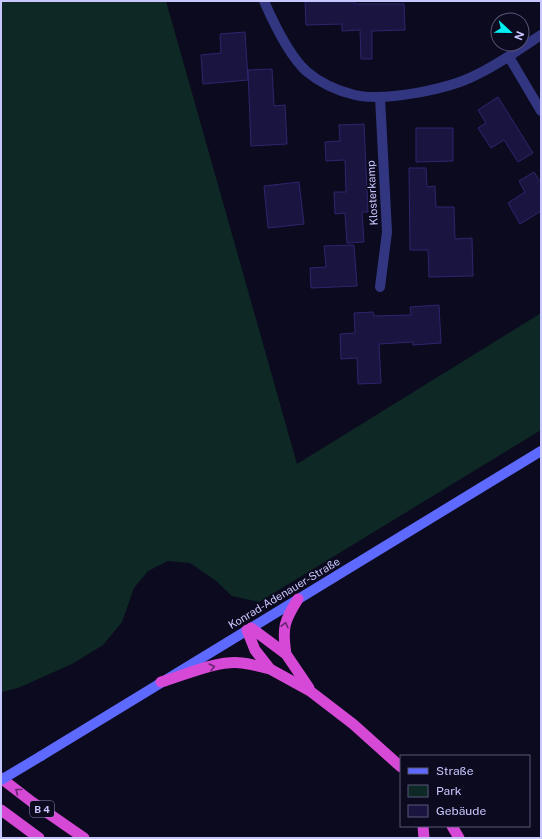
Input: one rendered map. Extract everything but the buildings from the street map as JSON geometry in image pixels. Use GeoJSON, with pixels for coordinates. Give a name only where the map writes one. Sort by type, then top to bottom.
{"type":"FeatureCollection","features":[{"type":"Feature","properties":{"kind":"highway"},"geometry":{"type":"LineString","coordinates":[[286,654],[284,636],[285,625],[288,615],[298,599]]}},
{"type":"Feature","properties":{"kind":"highway"},"geometry":{"type":"LineString","coordinates":[[249,629],[286,654],[310,691]]}},
{"type":"Feature","properties":{"kind":"highway"},"geometry":{"type":"LineString","coordinates":[[249,629],[255,650],[270,669]]}},
{"type":"Feature","properties":{"kind":"highway"},"geometry":{"type":"LineString","coordinates":[[161,682],[224,664],[241,663],[270,669],[310,691],[353,724],[400,766]]}},
{"type":"Feature","properties":{"kind":"highway"},"geometry":{"type":"LineString","coordinates":[[392,759],[400,771]]}},
{"type":"Feature","properties":{"kind":"highway","name":"B 4"},"geometry":{"type":"LineString","coordinates":[[1,779],[84,838]]}},
{"type":"Feature","properties":{"kind":"highway","name":"B 4"},"geometry":{"type":"LineString","coordinates":[[1,810],[39,838]]}},
{"type":"Feature","properties":{"kind":"highway"},"geometry":{"type":"LineString","coordinates":[[423,827],[424,838]]}},
{"type":"Feature","properties":{"kind":"highway"},"geometry":{"type":"LineString","coordinates":[[453,827],[459,838]]}},
{"type":"Feature","properties":{"kind":"main road","name":"Konrad-Adenauer-Straße"},"geometry":{"type":"LineString","coordinates":[[1,779],[541,451]]}},
{"type":"Feature","properties":{"kind":"street"},"geometry":{"type":"LineString","coordinates":[[264,1],[283,41],[306,71],[330,87],[356,95],[380,97],[420,92],[451,85],[476,76],[541,35]]}},
{"type":"Feature","properties":{"kind":"street"},"geometry":{"type":"LineString","coordinates":[[509,56],[541,112]]}},
{"type":"Feature","properties":{"kind":"street","name":"Klosterkamp"},"geometry":{"type":"LineString","coordinates":[[380,97],[386,232],[380,287]]}},
{"type":"Feature","properties":{"kind":"green space"},"geometry":{"type":"Polygon","coordinates":[[[1,1],[166,1],[297,464],[541,313],[541,430],[259,602],[232,596],[215,580],[190,563],[168,561],[148,571],[134,588],[122,622],[103,645],[72,664],[18,688],[1,692],[1,1]]]}}]}
